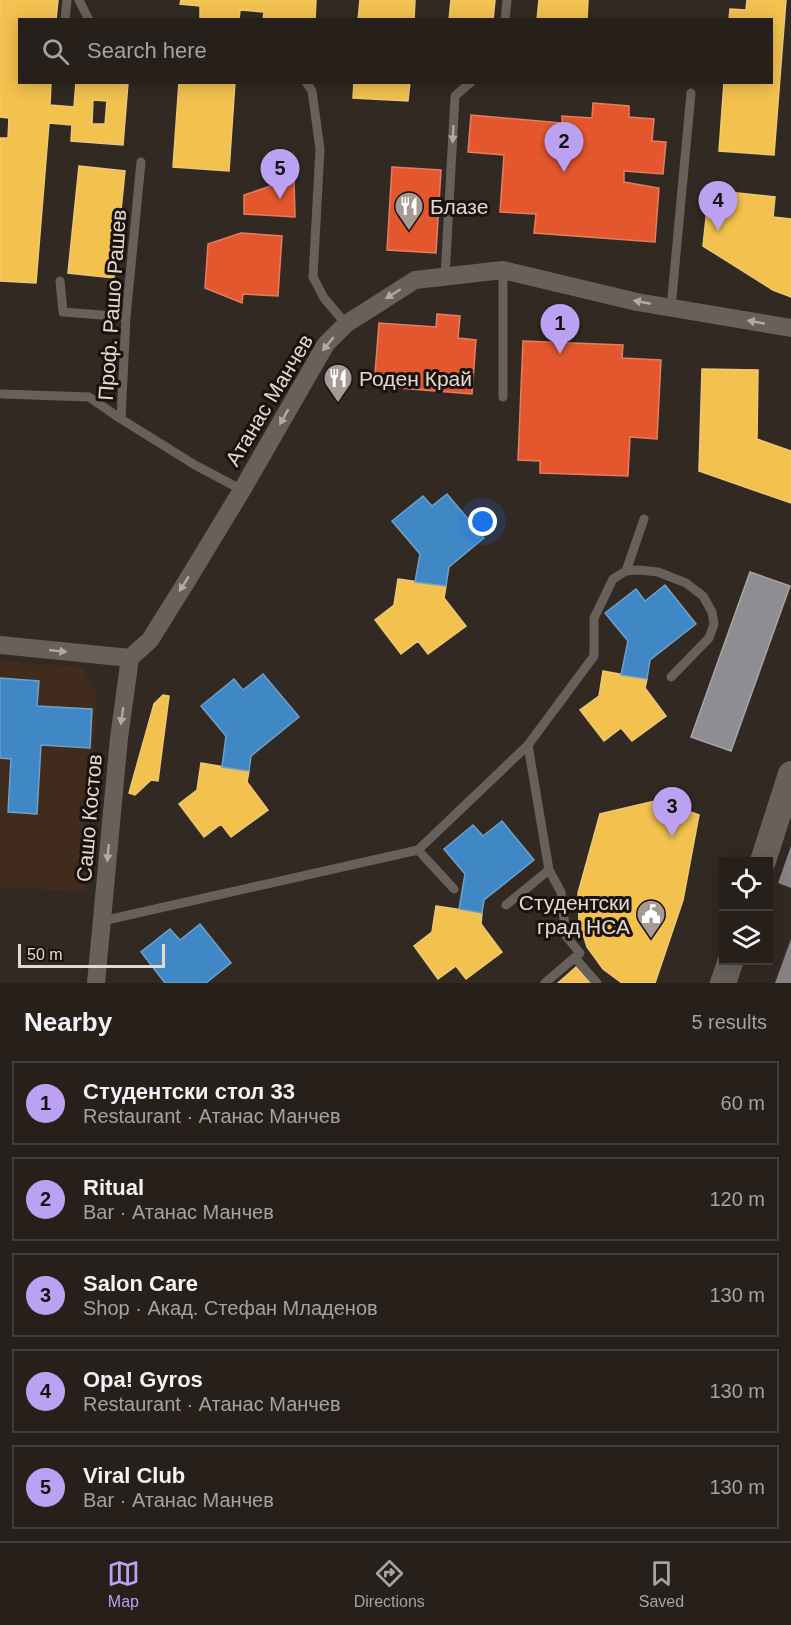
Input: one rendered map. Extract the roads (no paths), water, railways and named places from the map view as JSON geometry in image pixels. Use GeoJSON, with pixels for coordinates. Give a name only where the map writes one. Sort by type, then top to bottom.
{"type":"FeatureCollection","features":[{"type":"Feature","properties":{"kind":"street","name":"Атанас Манчев"},"geometry":{"type":"LineString","coordinates":[[130,658],[150,640],[242,490],[326,344],[346,324],[415,280],[503,270],[671,308],[791,328]]}},
{"type":"Feature","properties":{"kind":"street"},"geometry":{"type":"LineString","coordinates":[[0,645],[130,658]]}},
{"type":"Feature","properties":{"kind":"street","name":"Сашо Костов"},"geometry":{"type":"LineString","coordinates":[[96,983],[119,738],[130,658]]}},
{"type":"Feature","properties":{"kind":"street"},"geometry":{"type":"LineString","coordinates":[[765,857],[787,799],[791,774]]}},
{"type":"Feature","properties":{"kind":"street"},"geometry":{"type":"LineString","coordinates":[[723,983],[729,965]]}},
{"type":"Feature","properties":{"kind":"lane"},"geometry":{"type":"LineString","coordinates":[[65,18],[67,0]]}},
{"type":"Feature","properties":{"kind":"lane"},"geometry":{"type":"LineString","coordinates":[[79,0],[88,18]]}},
{"type":"Feature","properties":{"kind":"lane"},"geometry":{"type":"LineString","coordinates":[[505,18],[507,0]]}},
{"type":"Feature","properties":{"kind":"lane"},"geometry":{"type":"LineString","coordinates":[[307,84],[312,91],[320,149],[313,277],[324,298],[346,324]]}},
{"type":"Feature","properties":{"kind":"lane"},"geometry":{"type":"LineString","coordinates":[[445,277],[455,96],[469,84]]}},
{"type":"Feature","properties":{"kind":"lane"},"geometry":{"type":"LineString","coordinates":[[671,308],[691,93]]}},
{"type":"Feature","properties":{"kind":"lane","name":"Проф. Рашо Рашев"},"geometry":{"type":"LineString","coordinates":[[141,162],[126,317],[121,419],[195,465],[242,490]]}},
{"type":"Feature","properties":{"kind":"lane"},"geometry":{"type":"LineString","coordinates":[[503,270],[503,396]]}},
{"type":"Feature","properties":{"kind":"lane"},"geometry":{"type":"LineString","coordinates":[[60,281],[63,312],[126,317]]}},
{"type":"Feature","properties":{"kind":"lane"},"geometry":{"type":"LineString","coordinates":[[2,394],[89,397],[121,419]]}},
{"type":"Feature","properties":{"kind":"lane"},"geometry":{"type":"LineString","coordinates":[[626,571],[644,519]]}},
{"type":"Feature","properties":{"kind":"lane"},"geometry":{"type":"LineString","coordinates":[[102,921],[418,850],[528,744],[594,656],[594,618],[613,579],[626,571],[658,572],[686,583],[703,596],[712,612],[714,624],[710,638],[671,677]]}},
{"type":"Feature","properties":{"kind":"lane"},"geometry":{"type":"LineString","coordinates":[[528,744],[549,870],[561,892],[566,936],[580,953],[545,983]]}},
{"type":"Feature","properties":{"kind":"lane"},"geometry":{"type":"LineString","coordinates":[[418,850],[454,889]]}},
{"type":"Feature","properties":{"kind":"lane"},"geometry":{"type":"LineString","coordinates":[[506,905],[549,870]]}},
{"type":"Feature","properties":{"kind":"lane"},"geometry":{"type":"LineString","coordinates":[[575,958],[597,983]]}},
{"type":"Feature","properties":{"kind":"place","name":"Ritual"},"geometry":{"type":"Point","coordinates":[564,172]}},
{"type":"Feature","properties":{"kind":"place","name":"Viral Club"},"geometry":{"type":"Point","coordinates":[280,199]}},
{"type":"Feature","properties":{"kind":"place","name":"Opa! Gyros"},"geometry":{"type":"Point","coordinates":[718,231]}},
{"type":"Feature","properties":{"kind":"place","name":"Блазе"},"geometry":{"type":"Point","coordinates":[409,232]}},
{"type":"Feature","properties":{"kind":"place","name":"Студентски стол 33"},"geometry":{"type":"Point","coordinates":[560,354]}},
{"type":"Feature","properties":{"kind":"place","name":"Роден Край"},"geometry":{"type":"Point","coordinates":[338,404]}},
{"type":"Feature","properties":{"kind":"place","name":"Salon Care"},"geometry":{"type":"Point","coordinates":[672,837]}},
{"type":"Feature","properties":{"kind":"place","name":"Студентски град НСА"},"geometry":{"type":"Point","coordinates":[651,940]}}]}
